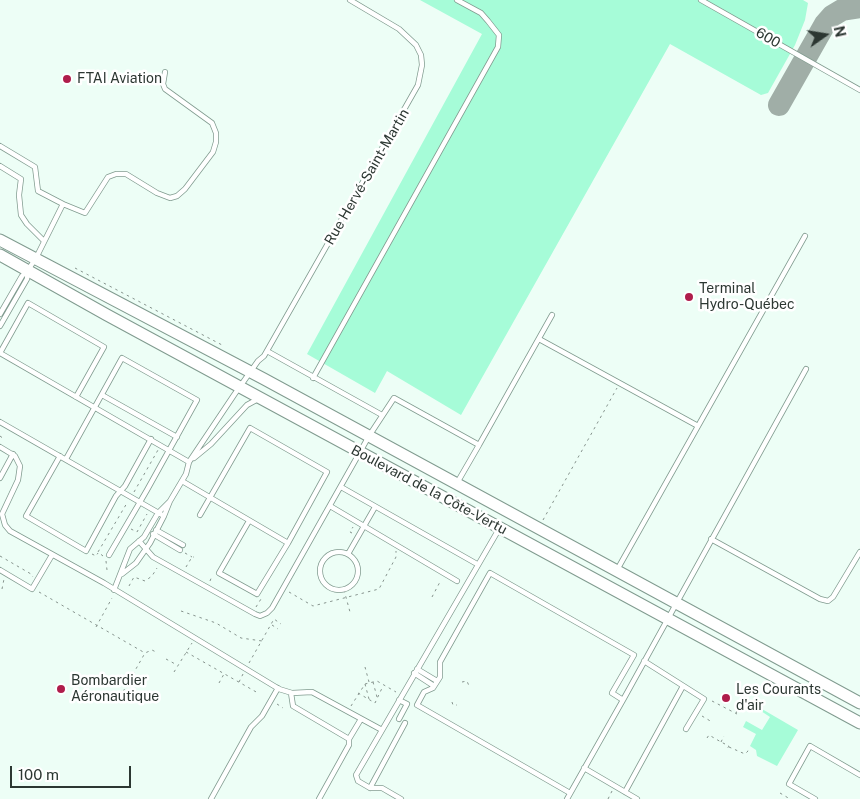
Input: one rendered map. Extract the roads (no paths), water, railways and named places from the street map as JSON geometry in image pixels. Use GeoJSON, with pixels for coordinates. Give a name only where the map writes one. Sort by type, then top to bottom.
{"type":"FeatureCollection","features":[{"type":"Feature","properties":{"kind":"street","name":"Boulevard de la Côte-Vertu"},"geometry":{"type":"LineString","coordinates":[[0,240],[251,372],[860,703]]}},
{"type":"Feature","properties":{"kind":"street","name":"Boulevard de la Côte-Vertu"},"geometry":{"type":"LineString","coordinates":[[0,255],[860,723]]}},
{"type":"Feature","properties":{"kind":"lane","name":"Rue Hervé-Saint-Martin"},"geometry":{"type":"LineString","coordinates":[[170,501],[182,481],[189,462],[267,351],[414,95],[421,75],[422,65],[421,55],[416,45],[400,29],[350,0]]}},
{"type":"Feature","properties":{"kind":"lane"},"geometry":{"type":"LineString","coordinates":[[313,378],[498,47],[498,35],[488,20],[480,13],[457,0]]}},
{"type":"Feature","properties":{"kind":"lane","name":"600"},"geometry":{"type":"LineString","coordinates":[[701,0],[860,90]]}},
{"type":"Feature","properties":{"kind":"lane"},"geometry":{"type":"LineString","coordinates":[[0,146],[35,167],[38,191],[85,214],[108,177],[116,174],[126,174],[157,193],[170,198],[177,196],[191,182],[214,152],[216,133],[212,123],[165,89],[163,84],[165,72]]}},
{"type":"Feature","properties":{"kind":"lane"},"geometry":{"type":"LineString","coordinates":[[0,166],[21,179],[19,206],[22,215],[26,224],[44,241]]}},
{"type":"Feature","properties":{"kind":"lane"},"geometry":{"type":"LineString","coordinates":[[0,314],[22,276],[36,258],[63,204]]}},
{"type":"Feature","properties":{"kind":"lane"},"geometry":{"type":"LineString","coordinates":[[617,571],[805,236]]}},
{"type":"Feature","properties":{"kind":"lane"},"geometry":{"type":"LineString","coordinates":[[0,326],[26,279],[28,270]]}},
{"type":"Feature","properties":{"kind":"lane"},"geometry":{"type":"LineString","coordinates":[[76,397],[104,347],[28,303],[0,353],[76,397],[151,439],[189,462],[211,444],[247,405],[260,398]]}},
{"type":"Feature","properties":{"kind":"lane"},"geometry":{"type":"LineString","coordinates":[[457,484],[552,315]]}},
{"type":"Feature","properties":{"kind":"lane"},"geometry":{"type":"LineString","coordinates":[[539,339],[698,426]]}},
{"type":"Feature","properties":{"kind":"lane"},"geometry":{"type":"LineString","coordinates":[[267,351],[382,415]]}},
{"type":"Feature","properties":{"kind":"lane"},"geometry":{"type":"LineString","coordinates":[[66,459],[122,358],[197,400],[109,556]]}},
{"type":"Feature","properties":{"kind":"lane"},"geometry":{"type":"LineString","coordinates":[[567,799],[806,369]]}},
{"type":"Feature","properties":{"kind":"lane"},"geometry":{"type":"LineString","coordinates":[[102,395],[177,437]]}},
{"type":"Feature","properties":{"kind":"lane"},"geometry":{"type":"LineString","coordinates":[[139,541],[153,557],[255,614],[264,615],[272,608],[369,436],[394,398],[479,445]]}},
{"type":"Feature","properties":{"kind":"lane"},"geometry":{"type":"LineString","coordinates":[[0,422],[164,516]]}},
{"type":"Feature","properties":{"kind":"lane"},"geometry":{"type":"LineString","coordinates":[[200,515],[250,428],[327,472],[288,543],[257,594],[220,573],[249,521]]}},
{"type":"Feature","properties":{"kind":"lane"},"geometry":{"type":"LineString","coordinates":[[60,456],[26,516],[86,551],[151,439]]}},
{"type":"Feature","properties":{"kind":"lane"},"geometry":{"type":"LineString","coordinates":[[0,447],[13,454],[19,462],[20,475],[2,511],[3,522],[10,531],[114,590],[278,688],[290,693],[312,692],[382,730]]}},
{"type":"Feature","properties":{"kind":"lane"},"geometry":{"type":"LineString","coordinates":[[0,478],[13,454]]}},
{"type":"Feature","properties":{"kind":"lane"},"geometry":{"type":"LineString","coordinates":[[182,481],[288,543]]}},
{"type":"Feature","properties":{"kind":"lane"},"geometry":{"type":"LineString","coordinates":[[341,487],[477,564]]}},
{"type":"Feature","properties":{"kind":"lane"},"geometry":{"type":"LineString","coordinates":[[114,590],[122,574],[128,553],[149,529],[158,513],[170,501]]}},
{"type":"Feature","properties":{"kind":"lane"},"geometry":{"type":"LineString","coordinates":[[122,574],[136,563],[155,533],[170,501]]}},
{"type":"Feature","properties":{"kind":"lane"},"geometry":{"type":"LineString","coordinates":[[330,506],[458,581]]}},
{"type":"Feature","properties":{"kind":"lane"},"geometry":{"type":"LineString","coordinates":[[348,554],[375,506]]}},
{"type":"Feature","properties":{"kind":"lane"},"geometry":{"type":"LineString","coordinates":[[401,799],[382,788],[370,788],[358,781],[356,775],[477,564],[500,528]]}},
{"type":"Feature","properties":{"kind":"lane"},"geometry":{"type":"LineString","coordinates":[[149,529],[181,548]]}},
{"type":"Feature","properties":{"kind":"lane"},"geometry":{"type":"LineString","coordinates":[[711,539],[820,599],[828,600],[833,597],[860,552]]}},
{"type":"Feature","properties":{"kind":"lane"},"geometry":{"type":"LineString","coordinates":[[342,552],[348,554],[357,564],[358,576],[351,587],[344,590],[332,590],[320,576],[320,569],[325,558],[330,554],[342,552]]}},
{"type":"Feature","properties":{"kind":"lane"},"geometry":{"type":"LineString","coordinates":[[0,570],[32,589],[52,555]]}},
{"type":"Feature","properties":{"kind":"lane"},"geometry":{"type":"LineString","coordinates":[[570,793],[416,705],[424,692],[436,683],[440,675],[440,662],[490,573],[634,655],[612,693],[623,700]]}},
{"type":"Feature","properties":{"kind":"lane"},"geometry":{"type":"LineString","coordinates":[[644,662],[704,699],[686,729]]}},
{"type":"Feature","properties":{"kind":"lane"},"geometry":{"type":"LineString","coordinates":[[416,671],[436,683]]}},
{"type":"Feature","properties":{"kind":"lane"},"geometry":{"type":"LineString","coordinates":[[624,792],[683,686]]}},
{"type":"Feature","properties":{"kind":"lane"},"geometry":{"type":"LineString","coordinates":[[210,799],[251,727],[262,716],[278,688]]}},
{"type":"Feature","properties":{"kind":"lane"},"geometry":{"type":"LineString","coordinates":[[290,693],[293,706],[349,739]]}},
{"type":"Feature","properties":{"kind":"lane"},"geometry":{"type":"LineString","coordinates":[[399,700],[407,704],[399,719]]}},
{"type":"Feature","properties":{"kind":"lane"},"geometry":{"type":"LineString","coordinates":[[319,799],[349,745],[349,739],[361,720]]}},
{"type":"Feature","properties":{"kind":"lane"},"geometry":{"type":"LineString","coordinates":[[370,788],[405,723]]}},
{"type":"Feature","properties":{"kind":"lane"},"geometry":{"type":"LineString","coordinates":[[815,799],[789,784],[810,746],[860,776]]}},
{"type":"Feature","properties":{"kind":"lane"},"geometry":{"type":"LineString","coordinates":[[584,768],[637,799]]}},
{"type":"Feature","properties":{"kind":"place","name":"FTAI Aviation"},"geometry":{"type":"Point","coordinates":[67,79]}},
{"type":"Feature","properties":{"kind":"place","name":"Terminal Hydro-Québec"},"geometry":{"type":"Point","coordinates":[689,297]}},
{"type":"Feature","properties":{"kind":"place","name":"Bombardier Aéronautique"},"geometry":{"type":"Point","coordinates":[61,689]}},
{"type":"Feature","properties":{"kind":"place","name":"Les Courants d'air"},"geometry":{"type":"Point","coordinates":[726,698]}}]}
